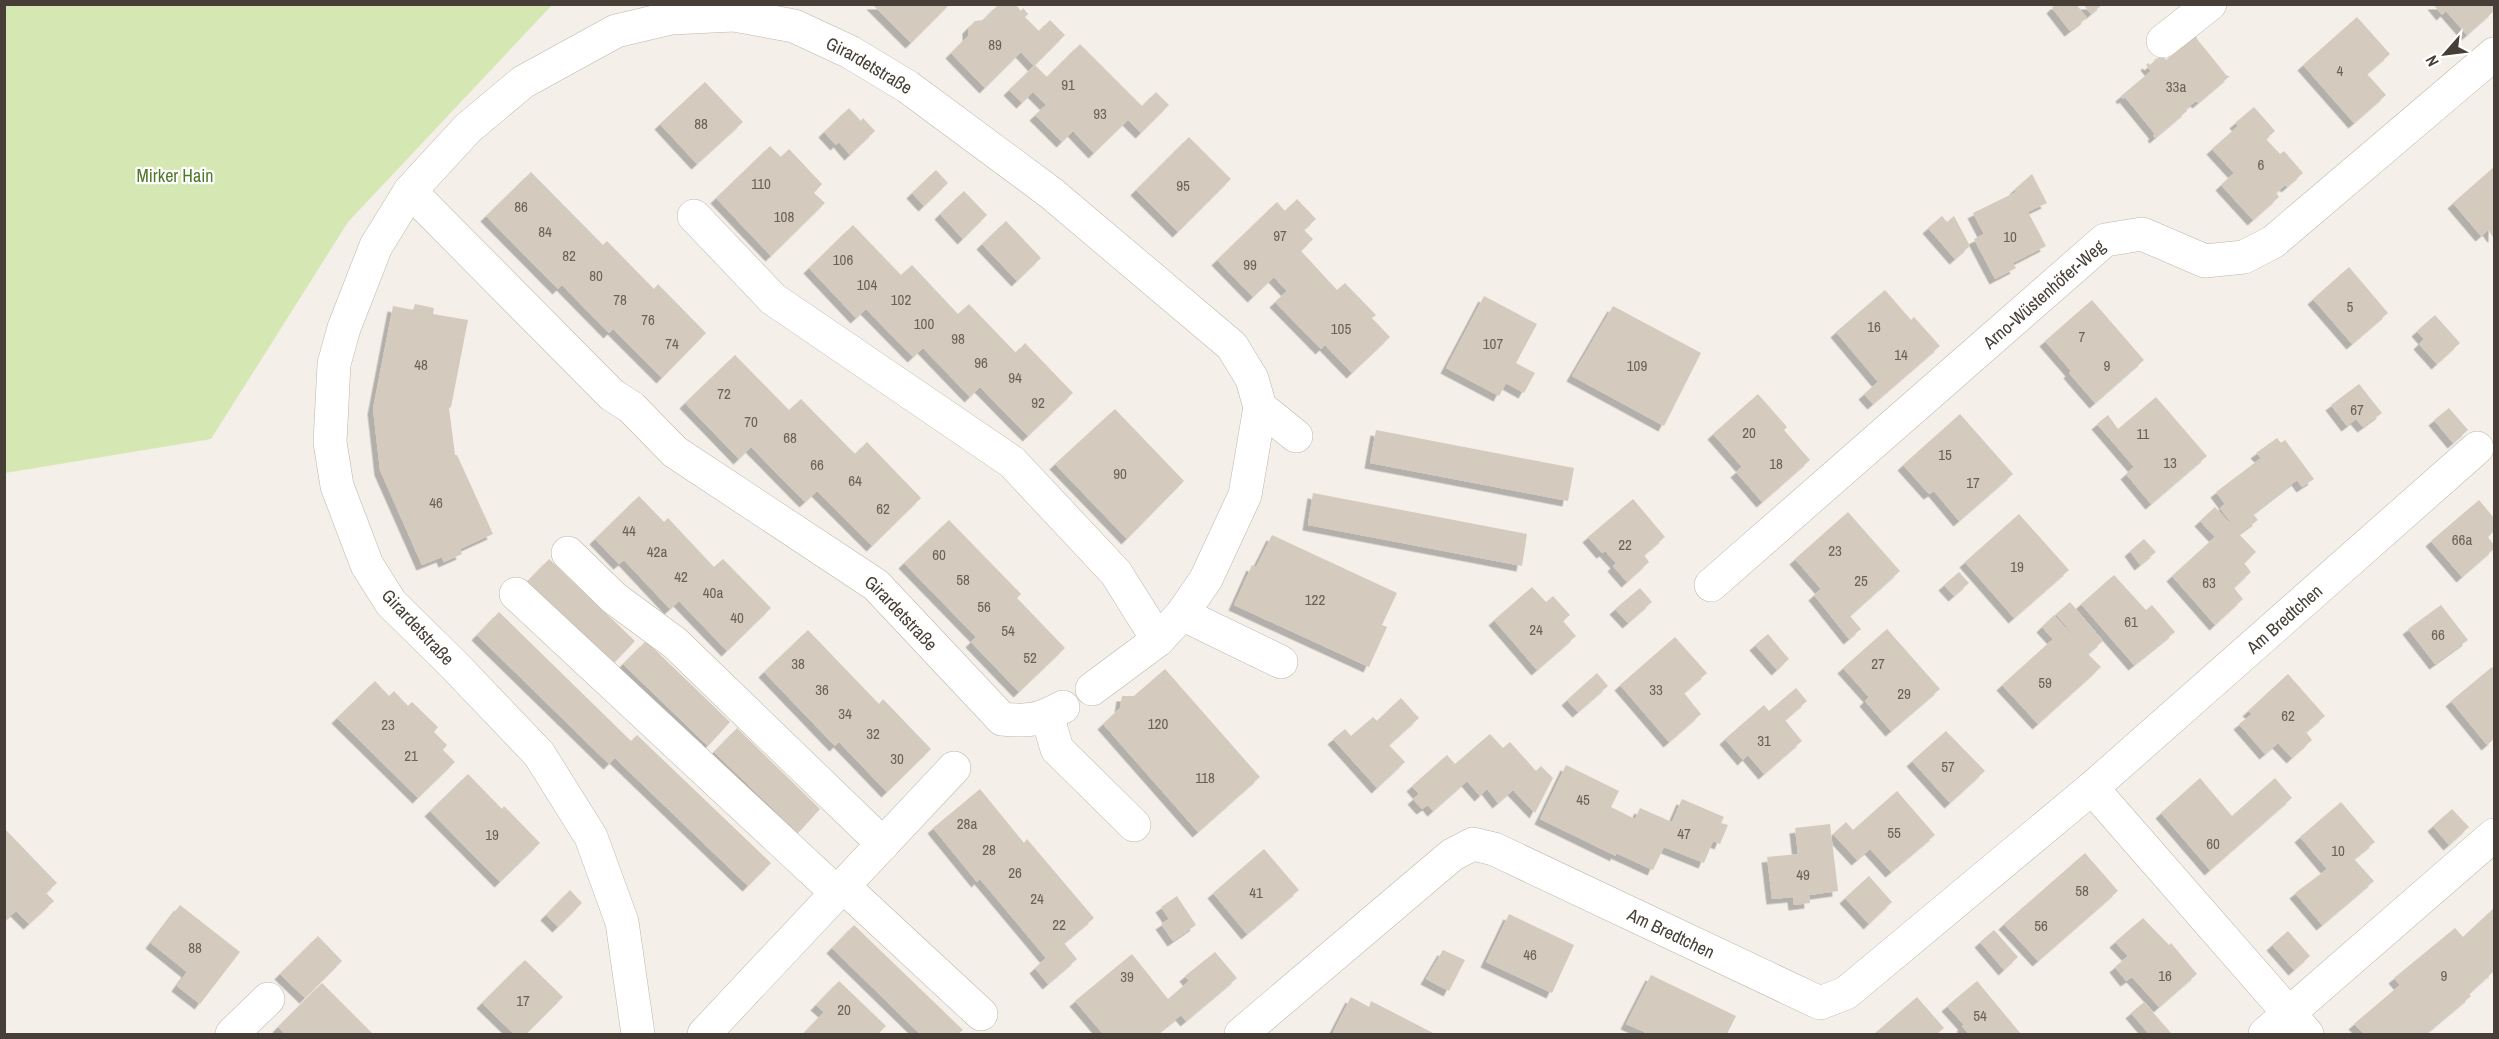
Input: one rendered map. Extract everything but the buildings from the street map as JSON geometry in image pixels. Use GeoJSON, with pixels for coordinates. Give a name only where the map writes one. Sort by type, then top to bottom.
{"type":"FeatureCollection","features":[{"type":"Feature","properties":{"kind":"street"},"geometry":{"type":"LineString","coordinates":[[2163,41],[2210,4]]}},
{"type":"Feature","properties":{"kind":"street","name":"Girardetstraße"},"geometry":{"type":"LineString","coordinates":[[638,1035],[622,922],[591,837],[538,754],[455,666],[391,603],[367,565],[337,486],[330,442],[334,364],[344,328],[376,246],[410,191],[468,128],[524,82],[616,31],[671,18],[734,15],[794,26],[850,52],[908,87],[1051,193],[1232,346],[1252,380],[1260,407],[1245,495],[1206,579],[1182,614],[1158,640],[1092,689]]}},
{"type":"Feature","properties":{"kind":"street","name":"Arno-Wüstenhöfer-Weg"},"geometry":{"type":"LineString","coordinates":[[1711,585],[2105,240],[2142,234],[2205,261],[2244,257],[2273,242],[2494,54]]}},
{"type":"Feature","properties":{"kind":"street","name":"Girardetstraße"},"geometry":{"type":"LineString","coordinates":[[410,191],[612,395],[631,407],[675,452],[876,585],[993,728],[1029,722],[1055,711],[1057,749],[1134,825]]}},
{"type":"Feature","properties":{"kind":"street"},"geometry":{"type":"LineString","coordinates":[[694,216],[774,299],[1012,462],[1116,573],[1158,640]]}},
{"type":"Feature","properties":{"kind":"street"},"geometry":{"type":"LineString","coordinates":[[1260,407],[1296,436]]}},
{"type":"Feature","properties":{"kind":"street","name":"Am Bredtchen"},"geometry":{"type":"LineString","coordinates":[[1246,1033],[1452,855],[1473,844],[1494,849],[1820,1003],[1846,993],[2091,788],[2477,448]]}},
{"type":"Feature","properties":{"kind":"street"},"geometry":{"type":"LineString","coordinates":[[568,553],[614,598],[675,643],[884,844]]}},
{"type":"Feature","properties":{"kind":"street"},"geometry":{"type":"LineString","coordinates":[[516,594],[981,1014]]}},
{"type":"Feature","properties":{"kind":"street"},"geometry":{"type":"LineString","coordinates":[[1182,614],[1281,662]]}},
{"type":"Feature","properties":{"kind":"street"},"geometry":{"type":"LineString","coordinates":[[704,1035],[954,768]]}},
{"type":"Feature","properties":{"kind":"street"},"geometry":{"type":"LineString","coordinates":[[2091,788],[2287,1028],[2494,835]]}},
{"type":"Feature","properties":{"kind":"street"},"geometry":{"type":"LineString","coordinates":[[242,1031],[268,999]]}},
{"type":"Feature","properties":{"kind":"green space","name":"Mirker Hain"},"geometry":{"type":"Polygon","coordinates":[[[5,4],[552,5],[348,222],[211,439],[5,473],[5,4]]]}}]}
